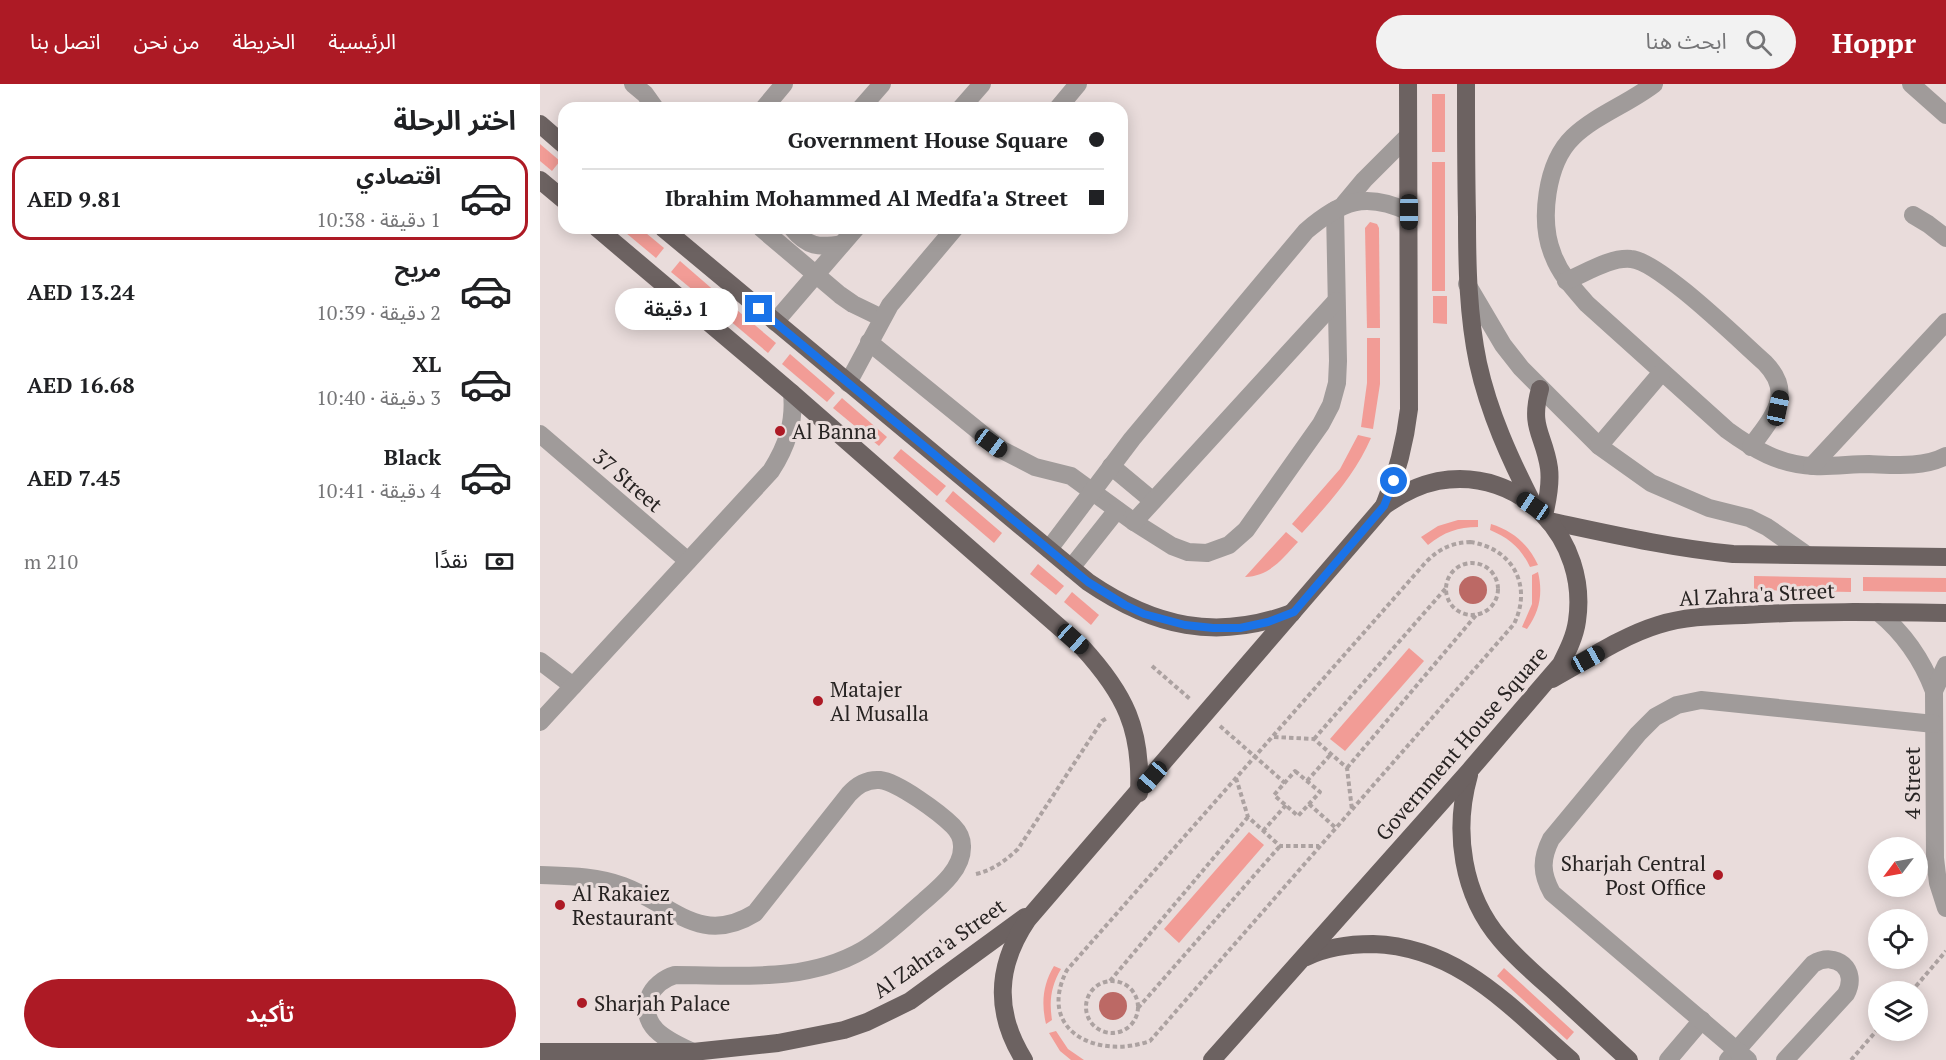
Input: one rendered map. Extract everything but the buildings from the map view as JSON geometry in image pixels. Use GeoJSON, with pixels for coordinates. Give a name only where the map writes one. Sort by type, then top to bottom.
{"type":"FeatureCollection","features":[{"type":"Feature","properties":{"kind":"main road"},"geometry":{"type":"LineString","coordinates":[[1384,506],[1402,455],[1409,409],[1408,84]]}},
{"type":"Feature","properties":{"kind":"main road"},"geometry":{"type":"LineString","coordinates":[[1466,84],[1467,284],[1478,363],[1488,400],[1509,453],[1542,514]]}},
{"type":"Feature","properties":{"kind":"main road"},"geometry":{"type":"LineString","coordinates":[[540,124],[558,139]]}},
{"type":"Feature","properties":{"kind":"main road"},"geometry":{"type":"LineString","coordinates":[[540,180],[558,195]]}},
{"type":"Feature","properties":{"kind":"main road"},"geometry":{"type":"LineString","coordinates":[[604,234],[792,393],[1082,647],[1115,687],[1127,710],[1139,750],[1139,793]]}},
{"type":"Feature","properties":{"kind":"main road"},"geometry":{"type":"LineString","coordinates":[[670,234],[1088,582],[1125,605],[1144,614],[1185,625],[1213,628],[1240,628],[1268,622],[1294,612]]}},
{"type":"Feature","properties":{"kind":"main road"},"geometry":{"type":"LineString","coordinates":[[1540,389],[1535,417],[1549,465],[1550,478],[1549,497],[1542,514]]}},
{"type":"Feature","properties":{"kind":"main road","name":"Government House Square"},"geometry":{"type":"LineString","coordinates":[[1024,1060],[1007,1025],[1002,988],[1005,969],[1014,943],[1028,919],[1139,793],[1384,506],[1419,486],[1438,481],[1479,481],[1498,486],[1517,495],[1542,514],[1562,539],[1572,559],[1578,579],[1577,623],[1571,644],[1561,664],[1470,770],[1212,1060]]}},
{"type":"Feature","properties":{"kind":"main road","name":"Al Zahra'a Street"},"geometry":{"type":"LineString","coordinates":[[1542,514],[1640,541],[1702,551],[1733,554],[1946,557]]}},
{"type":"Feature","properties":{"kind":"main road","name":"Al Zahra'a Street"},"geometry":{"type":"LineString","coordinates":[[1548,681],[1628,638],[1656,625],[1674,620],[1754,614],[1946,613]]}},
{"type":"Feature","properties":{"kind":"main road"},"geometry":{"type":"LineString","coordinates":[[1470,770],[1461,813],[1463,856],[1475,900],[1486,920],[1515,956],[1629,1060]]}},
{"type":"Feature","properties":{"kind":"main road","name":"Al Zahra'a Street"},"geometry":{"type":"LineString","coordinates":[[540,1052],[693,1052],[778,1043],[828,1034],[867,1022],[910,1001],[1041,905]]}},
{"type":"Feature","properties":{"kind":"main road"},"geometry":{"type":"LineString","coordinates":[[1301,959],[1319,951],[1362,944],[1405,948],[1440,958],[1488,988],[1570,1060]]}},
{"type":"Feature","properties":{"kind":"street"},"geometry":{"type":"LineString","coordinates":[[633,84],[651,102]]}},
{"type":"Feature","properties":{"kind":"street"},"geometry":{"type":"LineString","coordinates":[[769,102],[784,84]]}},
{"type":"Feature","properties":{"kind":"street"},"geometry":{"type":"LineString","coordinates":[[866,102],[882,84]]}},
{"type":"Feature","properties":{"kind":"street"},"geometry":{"type":"LineString","coordinates":[[966,102],[982,84]]}},
{"type":"Feature","properties":{"kind":"street"},"geometry":{"type":"LineString","coordinates":[[1063,102],[1078,84]]}},
{"type":"Feature","properties":{"kind":"street"},"geometry":{"type":"LineString","coordinates":[[1654,84],[1598,118],[1572,138],[1554,162],[1548,192],[1547,222],[1552,253],[1566,281],[1587,304],[1727,430],[1770,457],[1812,466],[1917,465],[1946,456]]}},
{"type":"Feature","properties":{"kind":"street"},"geometry":{"type":"LineString","coordinates":[[1911,84],[1946,115]]}},
{"type":"Feature","properties":{"kind":"street"},"geometry":{"type":"LineString","coordinates":[[869,342],[1002,450],[1035,467],[1071,476],[1134,522],[1172,546],[1188,552],[1207,553],[1229,545],[1246,530],[1331,405],[1338,361],[1336,301],[1340,207],[1408,136]]}},
{"type":"Feature","properties":{"kind":"street"},"geometry":{"type":"LineString","coordinates":[[1049,549],[1094,492],[1111,466],[1294,244],[1319,220],[1340,207],[1361,201],[1378,201],[1409,212]]}},
{"type":"Feature","properties":{"kind":"street"},"geometry":{"type":"LineString","coordinates":[[1913,215],[1946,238]]}},
{"type":"Feature","properties":{"kind":"street"},"geometry":{"type":"LineString","coordinates":[[768,234],[816,276],[854,304],[882,318]]}},
{"type":"Feature","properties":{"kind":"street"},"geometry":{"type":"LineString","coordinates":[[797,234],[801,239],[813,245],[842,244]]}},
{"type":"Feature","properties":{"kind":"street"},"geometry":{"type":"LineString","coordinates":[[775,322],[851,234]]}},
{"type":"Feature","properties":{"kind":"street"},"geometry":{"type":"LineString","coordinates":[[848,383],[882,318],[903,289],[950,234]]}},
{"type":"Feature","properties":{"kind":"street"},"geometry":{"type":"LineString","coordinates":[[1566,281],[1621,259],[1642,261],[1662,272],[1765,363],[1773,371],[1779,383],[1778,408],[1751,447]]}},
{"type":"Feature","properties":{"kind":"street"},"geometry":{"type":"LineString","coordinates":[[1467,284],[1503,345],[1540,389],[1599,446],[1651,483],[1708,508],[1749,518],[1767,527],[1807,555]]}},
{"type":"Feature","properties":{"kind":"street"},"geometry":{"type":"LineString","coordinates":[[1134,522],[1336,301]]}},
{"type":"Feature","properties":{"kind":"street"},"geometry":{"type":"LineString","coordinates":[[1812,466],[1946,322]]}},
{"type":"Feature","properties":{"kind":"street"},"geometry":{"type":"LineString","coordinates":[[1599,446],[1662,372]]}},
{"type":"Feature","properties":{"kind":"street"},"geometry":{"type":"LineString","coordinates":[[540,722],[765,477],[780,456],[791,425],[794,409],[792,393]]}},
{"type":"Feature","properties":{"kind":"street","name":"37 Street"},"geometry":{"type":"LineString","coordinates":[[540,434],[687,561]]}},
{"type":"Feature","properties":{"kind":"street"},"geometry":{"type":"LineString","coordinates":[[1111,466],[1154,501]]}},
{"type":"Feature","properties":{"kind":"street"},"geometry":{"type":"LineString","coordinates":[[1071,567],[1117,510]]}},
{"type":"Feature","properties":{"kind":"street","name":"4 Street"},"geometry":{"type":"LineString","coordinates":[[1878,612],[1912,647],[1934,691],[1935,858],[1938,883],[1946,908]]}},
{"type":"Feature","properties":{"kind":"street"},"geometry":{"type":"LineString","coordinates":[[540,661],[573,686]]}},
{"type":"Feature","properties":{"kind":"street","name":"4 Street"},"geometry":{"type":"LineString","coordinates":[[1934,691],[1946,665]]}},
{"type":"Feature","properties":{"kind":"street"},"geometry":{"type":"LineString","coordinates":[[1785,1060],[1846,994],[1850,986],[1850,976],[1846,968],[1830,959],[1821,959],[1813,964],[1738,1057],[1702,1020],[1552,893],[1545,880],[1542,866],[1544,852],[1551,839],[1638,734],[1655,717],[1677,705],[1701,700],[1934,724]]}},
{"type":"Feature","properties":{"kind":"street"},"geometry":{"type":"LineString","coordinates":[[540,875],[580,877],[622,885],[682,917],[705,926],[723,927],[740,922],[755,913],[849,794],[857,786],[867,781],[889,782],[915,797],[953,826],[960,836],[963,848],[960,860],[943,884],[887,933],[840,962],[813,970],[786,974],[675,975],[666,977],[657,983],[648,1000],[649,1019],[661,1035],[693,1052]]}},
{"type":"Feature","properties":{"kind":"street"},"geometry":{"type":"LineString","coordinates":[[1668,1060],[1702,1020]]}},
{"type":"Feature","properties":{"kind":"path"},"geometry":{"type":"LineString","coordinates":[[1077,1043],[1067,1033],[1058,1008],[1061,982],[1067,970],[1435,553],[1452,545],[1470,542],[1482,544],[1504,556],[1515,571],[1521,588],[1519,613],[1514,624],[1150,1041],[1139,1050]]}},
{"type":"Feature","properties":{"kind":"path"},"geometry":{"type":"LineString","coordinates":[[1347,768],[1477,615],[1491,606],[1498,591],[1494,575],[1482,564],[1465,563],[1452,572],[1447,580],[1448,597],[1459,611],[1477,615]]}},
{"type":"Feature","properties":{"kind":"path"},"geometry":{"type":"LineString","coordinates":[[1314,738],[1446,588]]}},
{"type":"Feature","properties":{"kind":"path"},"geometry":{"type":"LineString","coordinates":[[948,877],[964,877],[980,873],[1004,861],[1018,849],[1102,721],[1112,714],[1127,710]]}},
{"type":"Feature","properties":{"kind":"path"},"geometry":{"type":"LineString","coordinates":[[1273,736],[1314,738],[1347,768],[1352,810]]}},
{"type":"Feature","properties":{"kind":"path"},"geometry":{"type":"LineString","coordinates":[[1307,781],[1330,753]]}},
{"type":"Feature","properties":{"kind":"path"},"geometry":{"type":"LineString","coordinates":[[1268,768],[1285,783]]}},
{"type":"Feature","properties":{"kind":"path"},"geometry":{"type":"LineString","coordinates":[[1296,771],[1307,781],[1320,792],[1298,816],[1274,795],[1296,771]]}},
{"type":"Feature","properties":{"kind":"path"},"geometry":{"type":"LineString","coordinates":[[1236,778],[1248,817],[1280,846],[1320,846]]}},
{"type":"Feature","properties":{"kind":"path"},"geometry":{"type":"LineString","coordinates":[[1309,804],[1336,828]]}},
{"type":"Feature","properties":{"kind":"path"},"geometry":{"type":"LineString","coordinates":[[1263,831],[1286,805]]}},
{"type":"Feature","properties":{"kind":"path"},"geometry":{"type":"LineString","coordinates":[[1248,817],[1110,981],[1095,987],[1087,1000],[1086,1009],[1092,1023],[1105,1032],[1120,1032],[1133,1023],[1138,1008],[1280,846]]}},
{"type":"Feature","properties":{"kind":"path"},"geometry":{"type":"LineString","coordinates":[[1920,981],[1946,951]]}},
{"type":"Feature","properties":{"kind":"path"},"geometry":{"type":"LineString","coordinates":[[1110,981],[1118,982],[1133,992],[1138,1008]]}},
{"type":"Feature","properties":{"kind":"path"},"geometry":{"type":"LineString","coordinates":[[1851,1060],[1868,1040]]}},
{"type":"Feature","properties":{"kind":"shaded area"},"geometry":{"type":"Polygon","coordinates":[[[1432,94],[1445,94],[1445,152],[1432,152],[1432,94]]]}},
{"type":"Feature","properties":{"kind":"shaded area"},"geometry":{"type":"Polygon","coordinates":[[[540,144],[558,159],[558,164],[552,171],[540,161],[540,144]]]}},
{"type":"Feature","properties":{"kind":"shaded area"},"geometry":{"type":"Polygon","coordinates":[[[1432,162],[1445,162],[1445,291],[1432,291],[1432,162]]]}},
{"type":"Feature","properties":{"kind":"shaded area"},"geometry":{"type":"Polygon","coordinates":[[[1370,222],[1377,224],[1379,228],[1380,328],[1367,328],[1365,228],[1370,222]]]}},
{"type":"Feature","properties":{"kind":"shaded area"},"geometry":{"type":"Polygon","coordinates":[[[627,234],[647,234],[664,248],[656,258],[627,234]]]}},
{"type":"Feature","properties":{"kind":"shaded area"},"geometry":{"type":"Polygon","coordinates":[[[680,261],[725,300],[717,310],[671,272],[680,261]]]}},
{"type":"Feature","properties":{"kind":"shaded area"},"geometry":{"type":"Polygon","coordinates":[[[1433,296],[1447,296],[1447,324],[1433,323],[1433,296]]]}},
{"type":"Feature","properties":{"kind":"shaded area"},"geometry":{"type":"Polygon","coordinates":[[[731,305],[776,343],[768,353],[722,314],[731,305]]]}},
{"type":"Feature","properties":{"kind":"shaded area"},"geometry":{"type":"Polygon","coordinates":[[[1367,338],[1380,338],[1380,384],[1373,429],[1361,427],[1367,383],[1367,338]]]}},
{"type":"Feature","properties":{"kind":"shaded area"},"geometry":{"type":"Polygon","coordinates":[[[790,354],[835,393],[827,402],[782,364],[790,354]]]}},
{"type":"Feature","properties":{"kind":"shaded area"},"geometry":{"type":"Polygon","coordinates":[[[842,398],[887,437],[879,446],[833,408],[842,398]]]}},
{"type":"Feature","properties":{"kind":"shaded area"},"geometry":{"type":"Polygon","coordinates":[[[1358,435],[1371,438],[1365,451],[1331,500],[1302,533],[1292,524],[1340,469],[1358,435]]]}},
{"type":"Feature","properties":{"kind":"shaded area"},"geometry":{"type":"Polygon","coordinates":[[[901,449],[946,486],[937,496],[893,458],[901,449]]]}},
{"type":"Feature","properties":{"kind":"shaded area"},"geometry":{"type":"Polygon","coordinates":[[[953,491],[1002,533],[994,543],[945,501],[953,491]]]}},
{"type":"Feature","properties":{"kind":"shaded area"},"geometry":{"type":"Polygon","coordinates":[[[1458,520],[1478,520],[1478,527],[1452,531],[1428,545],[1421,537],[1438,526],[1458,520]]]}},
{"type":"Feature","properties":{"kind":"shaded area"},"geometry":{"type":"Polygon","coordinates":[[[1491,524],[1519,539],[1530,551],[1538,565],[1530,567],[1514,544],[1490,530],[1491,524]]]}},
{"type":"Feature","properties":{"kind":"shaded area"},"geometry":{"type":"Polygon","coordinates":[[[1286,532],[1298,542],[1269,570],[1262,574],[1245,577],[1286,532]]]}},
{"type":"Feature","properties":{"kind":"shaded area"},"geometry":{"type":"Polygon","coordinates":[[[1038,564],[1064,586],[1056,595],[1030,574],[1038,564]]]}},
{"type":"Feature","properties":{"kind":"shaded area"},"geometry":{"type":"Polygon","coordinates":[[[1538,572],[1539,602],[1527,629],[1522,627],[1532,604],[1532,575],[1538,572]]]}},
{"type":"Feature","properties":{"kind":"shaded area"},"geometry":{"type":"Polygon","coordinates":[[[1473,576],[1483,580],[1487,590],[1483,600],[1473,604],[1463,600],[1459,590],[1463,580],[1473,576]]]}},
{"type":"Feature","properties":{"kind":"shaded area"},"geometry":{"type":"Polygon","coordinates":[[[1754,576],[1851,578],[1851,592],[1754,590],[1754,576]]]}},
{"type":"Feature","properties":{"kind":"shaded area"},"geometry":{"type":"Polygon","coordinates":[[[1863,577],[1946,578],[1946,592],[1863,591],[1863,577]]]}},
{"type":"Feature","properties":{"kind":"shaded area"},"geometry":{"type":"Polygon","coordinates":[[[1072,592],[1099,615],[1091,625],[1064,602],[1072,592]]]}},
{"type":"Feature","properties":{"kind":"shaded area"},"geometry":{"type":"Polygon","coordinates":[[[1409,648],[1424,661],[1345,751],[1330,739],[1409,648]]]}},
{"type":"Feature","properties":{"kind":"shaded area"},"geometry":{"type":"Polygon","coordinates":[[[1249,832],[1264,845],[1179,943],[1164,929],[1249,832]]]}},
{"type":"Feature","properties":{"kind":"shaded area"},"geometry":{"type":"Polygon","coordinates":[[[1054,966],[1061,969],[1052,994],[1052,1020],[1046,1024],[1044,994],[1047,980],[1054,966]]]}},
{"type":"Feature","properties":{"kind":"shaded area"},"geometry":{"type":"Polygon","coordinates":[[[1504,968],[1574,1032],[1567,1040],[1497,976],[1504,968]]]}},
{"type":"Feature","properties":{"kind":"shaded area"},"geometry":{"type":"Polygon","coordinates":[[[1113,992],[1123,996],[1127,1006],[1123,1016],[1113,1020],[1103,1016],[1099,1006],[1103,996],[1113,992]]]}},
{"type":"Feature","properties":{"kind":"shaded area"},"geometry":{"type":"Polygon","coordinates":[[[1056,1031],[1068,1049],[1084,1060],[1071,1060],[1060,1051],[1049,1033],[1056,1031]]]}},
{"type":"Feature","properties":{"kind":"place","name":"Al Banna"},"geometry":{"type":"Point","coordinates":[780,431]}},
{"type":"Feature","properties":{"kind":"place","name":"Matajer Al Musalla"},"geometry":{"type":"Point","coordinates":[818,701]}},
{"type":"Feature","properties":{"kind":"place","name":"Sharjah Central Post Office"},"geometry":{"type":"Point","coordinates":[1718,875]}},
{"type":"Feature","properties":{"kind":"place","name":"Al Rakaiez Restaurant"},"geometry":{"type":"Point","coordinates":[560,905]}},
{"type":"Feature","properties":{"kind":"place","name":"Sharjah Palace"},"geometry":{"type":"Point","coordinates":[582,1003]}},
{"type":"Feature","properties":{"kind":"route"},"geometry":{"type":"LineString","coordinates":[[759,309],[1088,582],[1144,614],[1185,625],[1240,628],[1268,622],[1294,612],[1384,506],[1394,481]]}}]}
